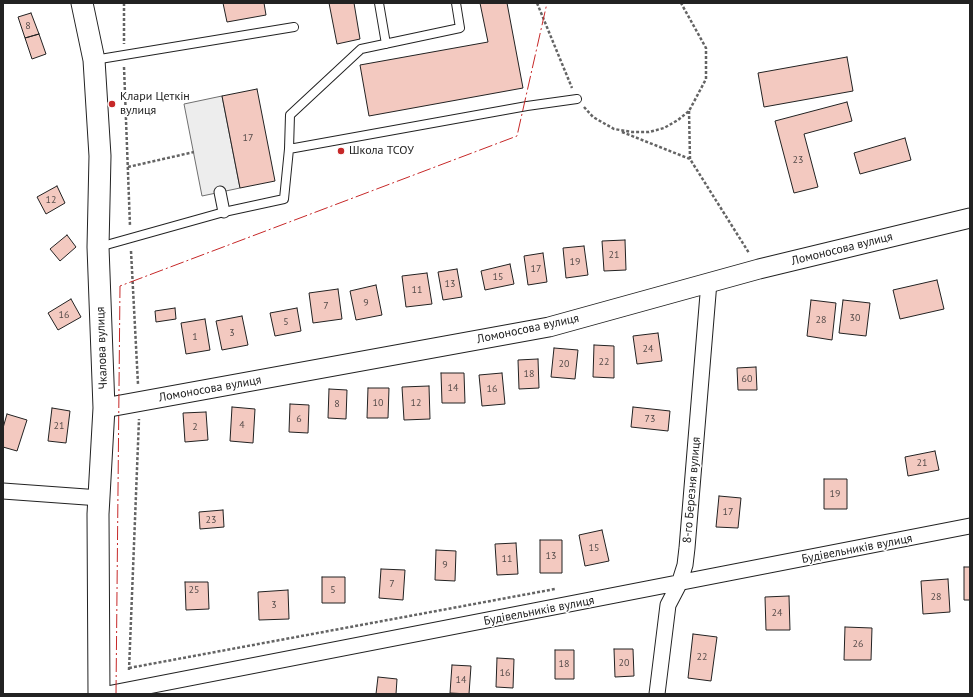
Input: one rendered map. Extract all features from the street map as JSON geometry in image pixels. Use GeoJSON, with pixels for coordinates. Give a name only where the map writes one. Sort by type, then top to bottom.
{"type":"FeatureCollection","features":[{"type":"Feature","properties":{"kind":"main road","name":"Чкалова вулиця"},"geometry":{"type":"LineString","coordinates":[[82,3],[94,60],[100,156],[98,247],[104,408],[98,514],[99,694]]}},
{"type":"Feature","properties":{"kind":"street"},"geometry":{"type":"LineString","coordinates":[[220,192],[224,212]]}},
{"type":"Feature","properties":{"kind":"street","name":"Ломоносова вулиця"},"geometry":{"type":"LineString","coordinates":[[104,408],[549,327],[759,269],[970,218]]}},
{"type":"Feature","properties":{"kind":"street","name":"8-го Березня вулиця"},"geometry":{"type":"LineString","coordinates":[[657,694],[668,605],[679,584],[685,565],[709,282]]}},
{"type":"Feature","properties":{"kind":"street"},"geometry":{"type":"LineString","coordinates":[[3,491],[100,498]]}},
{"type":"Feature","properties":{"kind":"street","name":"Будівельників вулиця"},"geometry":{"type":"LineString","coordinates":[[107,694],[679,584],[970,526]]}},
{"type":"Feature","properties":{"kind":"lane"},"geometry":{"type":"LineString","coordinates":[[380,3],[386,44]]}},
{"type":"Feature","properties":{"kind":"lane"},"geometry":{"type":"LineString","coordinates":[[98,247],[224,212],[284,199],[290,115],[361,49],[460,28],[456,3]]}},
{"type":"Feature","properties":{"kind":"lane"},"geometry":{"type":"LineString","coordinates":[[94,60],[294,27]]}},
{"type":"Feature","properties":{"kind":"lane"},"geometry":{"type":"LineString","coordinates":[[288,149],[527,106],[577,99]]}},
{"type":"Feature","properties":{"kind":"path"},"geometry":{"type":"LineString","coordinates":[[124,3],[124,55],[130,238],[139,402],[128,691]]}},
{"type":"Feature","properties":{"kind":"path"},"geometry":{"type":"LineString","coordinates":[[537,3],[577,99],[593,117],[614,129],[690,159]]}},
{"type":"Feature","properties":{"kind":"path"},"geometry":{"type":"LineString","coordinates":[[614,129],[632,132],[649,132],[664,128],[678,120],[689,111],[706,79],[706,48],[681,3]]}},
{"type":"Feature","properties":{"kind":"path"},"geometry":{"type":"LineString","coordinates":[[689,111],[690,159],[759,269]]}},
{"type":"Feature","properties":{"kind":"path"},"geometry":{"type":"LineString","coordinates":[[128,167],[194,152]]}},
{"type":"Feature","properties":{"kind":"path"},"geometry":{"type":"LineString","coordinates":[[129,668],[560,588]]}},
{"type":"Feature","properties":{"kind":"shaded area"},"geometry":{"type":"Polygon","coordinates":[[[222,96],[240,188],[202,196],[184,104],[222,96]]]}},
{"type":"Feature","properties":{"kind":"building"},"geometry":{"type":"Polygon","coordinates":[[[223,3],[264,3],[266,15],[227,22],[223,3]]]}},
{"type":"Feature","properties":{"kind":"building"},"geometry":{"type":"Polygon","coordinates":[[[329,3],[354,3],[360,39],[337,44],[329,3]]]}},
{"type":"Feature","properties":{"kind":"building"},"geometry":{"type":"Polygon","coordinates":[[[480,3],[507,3],[523,88],[369,116],[360,65],[488,42],[480,3]]]}},
{"type":"Feature","properties":{"kind":"building"},"geometry":{"type":"Polygon","coordinates":[[[31,13],[39,34],[25,38],[18,17],[31,13]]]}},
{"type":"Feature","properties":{"kind":"building"},"geometry":{"type":"Polygon","coordinates":[[[39,34],[46,54],[32,59],[25,38],[39,34]]]}},
{"type":"Feature","properties":{"kind":"building"},"geometry":{"type":"Polygon","coordinates":[[[847,57],[853,91],[764,107],[758,73],[847,57]]]}},
{"type":"Feature","properties":{"kind":"building"},"geometry":{"type":"Polygon","coordinates":[[[257,89],[275,181],[240,188],[222,96],[257,89]]]}},
{"type":"Feature","properties":{"kind":"building"},"geometry":{"type":"Polygon","coordinates":[[[847,102],[852,121],[804,134],[818,187],[794,193],[775,121],[847,102]]]}},
{"type":"Feature","properties":{"kind":"building"},"geometry":{"type":"Polygon","coordinates":[[[905,138],[911,160],[860,174],[854,153],[905,138]]]}},
{"type":"Feature","properties":{"kind":"building"},"geometry":{"type":"Polygon","coordinates":[[[57,186],[65,203],[46,214],[37,197],[57,186]]]}},
{"type":"Feature","properties":{"kind":"building"},"geometry":{"type":"Polygon","coordinates":[[[67,235],[76,247],[60,261],[50,249],[67,235]]]}},
{"type":"Feature","properties":{"kind":"building"},"geometry":{"type":"Polygon","coordinates":[[[625,240],[626,270],[604,271],[602,241],[625,240]]]}},
{"type":"Feature","properties":{"kind":"building"},"geometry":{"type":"Polygon","coordinates":[[[584,246],[588,275],[566,278],[563,248],[584,246]]]}},
{"type":"Feature","properties":{"kind":"building"},"geometry":{"type":"Polygon","coordinates":[[[543,253],[547,282],[528,285],[524,256],[543,253]]]}},
{"type":"Feature","properties":{"kind":"building"},"geometry":{"type":"Polygon","coordinates":[[[510,264],[514,284],[485,290],[481,271],[510,264]]]}},
{"type":"Feature","properties":{"kind":"building"},"geometry":{"type":"Polygon","coordinates":[[[457,269],[462,297],[443,300],[438,272],[457,269]]]}},
{"type":"Feature","properties":{"kind":"building"},"geometry":{"type":"Polygon","coordinates":[[[427,273],[432,304],[406,307],[402,276],[427,273]]]}},
{"type":"Feature","properties":{"kind":"building"},"geometry":{"type":"Polygon","coordinates":[[[937,280],[944,309],[900,319],[893,290],[937,280]]]}},
{"type":"Feature","properties":{"kind":"building"},"geometry":{"type":"Polygon","coordinates":[[[376,285],[382,315],[356,320],[350,291],[376,285]]]}},
{"type":"Feature","properties":{"kind":"building"},"geometry":{"type":"Polygon","coordinates":[[[338,289],[342,319],[313,323],[309,293],[338,289]]]}},
{"type":"Feature","properties":{"kind":"building"},"geometry":{"type":"Polygon","coordinates":[[[71,299],[81,317],[58,330],[48,313],[71,299]]]}},
{"type":"Feature","properties":{"kind":"building"},"geometry":{"type":"Polygon","coordinates":[[[811,300],[836,303],[832,340],[807,336],[811,300]]]}},
{"type":"Feature","properties":{"kind":"building"},"geometry":{"type":"Polygon","coordinates":[[[843,300],[870,303],[866,336],[839,333],[843,300]]]}},
{"type":"Feature","properties":{"kind":"building"},"geometry":{"type":"Polygon","coordinates":[[[175,308],[176,319],[156,322],[155,311],[175,308]]]}},
{"type":"Feature","properties":{"kind":"building"},"geometry":{"type":"Polygon","coordinates":[[[297,308],[301,331],[275,336],[270,313],[297,308]]]}},
{"type":"Feature","properties":{"kind":"building"},"geometry":{"type":"Polygon","coordinates":[[[242,316],[248,345],[222,350],[216,321],[242,316]]]}},
{"type":"Feature","properties":{"kind":"building"},"geometry":{"type":"Polygon","coordinates":[[[205,319],[210,350],[186,354],[181,323],[205,319]]]}},
{"type":"Feature","properties":{"kind":"building"},"geometry":{"type":"Polygon","coordinates":[[[658,333],[662,361],[637,364],[633,336],[658,333]]]}},
{"type":"Feature","properties":{"kind":"building"},"geometry":{"type":"Polygon","coordinates":[[[594,345],[614,346],[614,378],[593,377],[594,345]]]}},
{"type":"Feature","properties":{"kind":"building"},"geometry":{"type":"Polygon","coordinates":[[[554,348],[578,350],[575,379],[551,377],[554,348]]]}},
{"type":"Feature","properties":{"kind":"building"},"geometry":{"type":"Polygon","coordinates":[[[538,359],[539,388],[519,389],[518,360],[538,359]]]}},
{"type":"Feature","properties":{"kind":"building"},"geometry":{"type":"Polygon","coordinates":[[[756,367],[757,390],[738,390],[737,368],[756,367]]]}},
{"type":"Feature","properties":{"kind":"building"},"geometry":{"type":"Polygon","coordinates":[[[441,373],[464,373],[465,403],[442,403],[441,373]]]}},
{"type":"Feature","properties":{"kind":"building"},"geometry":{"type":"Polygon","coordinates":[[[502,373],[505,404],[482,406],[479,375],[502,373]]]}},
{"type":"Feature","properties":{"kind":"building"},"geometry":{"type":"Polygon","coordinates":[[[429,386],[430,419],[404,420],[402,387],[429,386]]]}},
{"type":"Feature","properties":{"kind":"building"},"geometry":{"type":"Polygon","coordinates":[[[368,388],[389,388],[388,418],[367,418],[368,388]]]}},
{"type":"Feature","properties":{"kind":"building"},"geometry":{"type":"Polygon","coordinates":[[[329,389],[347,390],[346,419],[328,418],[329,389]]]}},
{"type":"Feature","properties":{"kind":"building"},"geometry":{"type":"Polygon","coordinates":[[[290,404],[309,405],[308,433],[289,432],[290,404]]]}},
{"type":"Feature","properties":{"kind":"building"},"geometry":{"type":"Polygon","coordinates":[[[232,407],[255,409],[253,443],[230,441],[232,407]]]}},
{"type":"Feature","properties":{"kind":"building"},"geometry":{"type":"Polygon","coordinates":[[[633,407],[670,411],[668,431],[631,427],[633,407]]]}},
{"type":"Feature","properties":{"kind":"building"},"geometry":{"type":"Polygon","coordinates":[[[52,408],[70,411],[66,443],[48,441],[52,408]]]}},
{"type":"Feature","properties":{"kind":"building"},"geometry":{"type":"Polygon","coordinates":[[[206,412],[208,440],[185,442],[183,413],[206,412]]]}},
{"type":"Feature","properties":{"kind":"building"},"geometry":{"type":"Polygon","coordinates":[[[7,414],[27,420],[17,451],[3,447],[3,428],[7,414]]]}},
{"type":"Feature","properties":{"kind":"building"},"geometry":{"type":"Polygon","coordinates":[[[935,451],[939,470],[908,476],[905,457],[935,451]]]}},
{"type":"Feature","properties":{"kind":"building"},"geometry":{"type":"Polygon","coordinates":[[[824,479],[847,479],[847,509],[824,509],[824,479]]]}},
{"type":"Feature","properties":{"kind":"building"},"geometry":{"type":"Polygon","coordinates":[[[719,496],[741,498],[738,528],[716,527],[719,496]]]}},
{"type":"Feature","properties":{"kind":"building"},"geometry":{"type":"Polygon","coordinates":[[[223,510],[224,527],[200,529],[199,512],[223,510]]]}},
{"type":"Feature","properties":{"kind":"building"},"geometry":{"type":"Polygon","coordinates":[[[602,530],[609,561],[585,566],[579,535],[602,530]]]}},
{"type":"Feature","properties":{"kind":"building"},"geometry":{"type":"Polygon","coordinates":[[[540,540],[562,540],[562,573],[540,573],[540,540]]]}},
{"type":"Feature","properties":{"kind":"building"},"geometry":{"type":"Polygon","coordinates":[[[516,543],[518,574],[497,575],[495,544],[516,543]]]}},
{"type":"Feature","properties":{"kind":"building"},"geometry":{"type":"Polygon","coordinates":[[[436,550],[456,551],[455,581],[435,580],[436,550]]]}},
{"type":"Feature","properties":{"kind":"building"},"geometry":{"type":"Polygon","coordinates":[[[964,567],[970,567],[970,600],[964,600],[964,567]]]}},
{"type":"Feature","properties":{"kind":"building"},"geometry":{"type":"Polygon","coordinates":[[[381,569],[405,570],[403,600],[379,598],[381,569]]]}},
{"type":"Feature","properties":{"kind":"building"},"geometry":{"type":"Polygon","coordinates":[[[322,577],[345,577],[345,603],[322,603],[322,577]]]}},
{"type":"Feature","properties":{"kind":"building"},"geometry":{"type":"Polygon","coordinates":[[[948,579],[950,612],[923,614],[921,581],[948,579]]]}},
{"type":"Feature","properties":{"kind":"building"},"geometry":{"type":"Polygon","coordinates":[[[185,582],[208,582],[209,609],[186,610],[185,582]]]}},
{"type":"Feature","properties":{"kind":"building"},"geometry":{"type":"Polygon","coordinates":[[[288,590],[289,619],[259,620],[258,592],[288,590]]]}},
{"type":"Feature","properties":{"kind":"building"},"geometry":{"type":"Polygon","coordinates":[[[789,596],[790,630],[766,630],[765,597],[789,596]]]}},
{"type":"Feature","properties":{"kind":"building"},"geometry":{"type":"Polygon","coordinates":[[[845,627],[872,628],[871,660],[844,660],[845,627]]]}},
{"type":"Feature","properties":{"kind":"building"},"geometry":{"type":"Polygon","coordinates":[[[693,634],[717,637],[711,681],[688,678],[693,634]]]}},
{"type":"Feature","properties":{"kind":"building"},"geometry":{"type":"Polygon","coordinates":[[[614,649],[633,649],[634,676],[615,677],[614,649]]]}},
{"type":"Feature","properties":{"kind":"building"},"geometry":{"type":"Polygon","coordinates":[[[555,650],[574,650],[574,679],[555,679],[555,650]]]}},
{"type":"Feature","properties":{"kind":"building"},"geometry":{"type":"Polygon","coordinates":[[[497,658],[514,659],[513,688],[496,687],[497,658]]]}},
{"type":"Feature","properties":{"kind":"building"},"geometry":{"type":"Polygon","coordinates":[[[452,665],[471,666],[469,694],[450,693],[452,665]]]}},
{"type":"Feature","properties":{"kind":"building"},"geometry":{"type":"Polygon","coordinates":[[[378,677],[397,679],[396,694],[376,694],[378,677]]]}},
{"type":"Feature","properties":{"kind":"power"},"geometry":{"type":"LineString","coordinates":[[116,694],[120,286],[517,136],[547,3]]}},
{"type":"Feature","properties":{"kind":"place","name":"Клари Цеткін вулиця"},"geometry":{"type":"Point","coordinates":[112,104]}},
{"type":"Feature","properties":{"kind":"place","name":"Школа ТСОУ"},"geometry":{"type":"Point","coordinates":[341,151]}}]}
